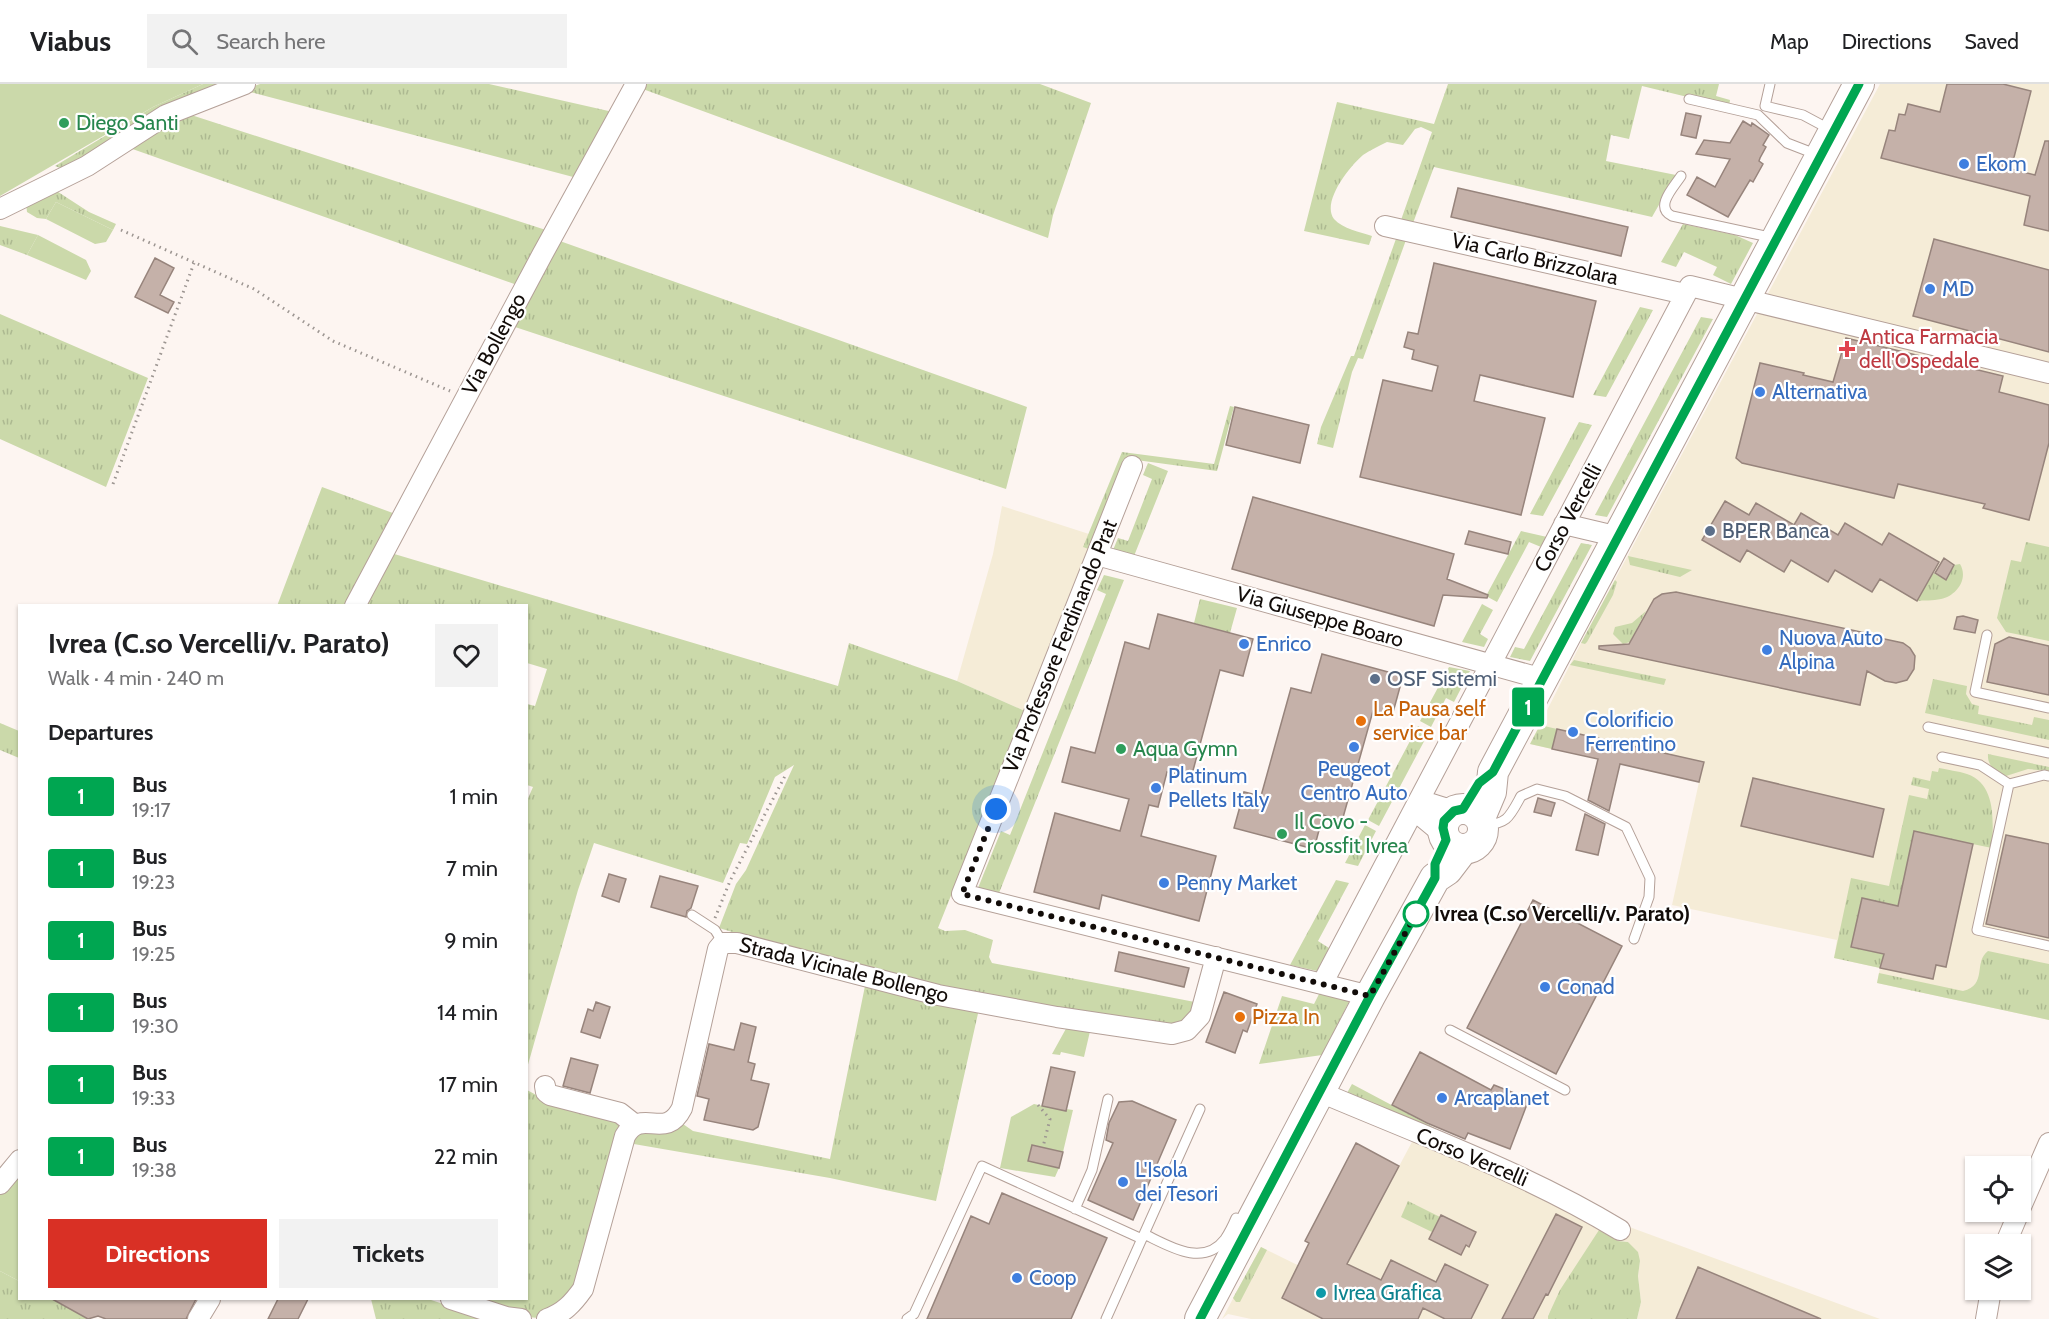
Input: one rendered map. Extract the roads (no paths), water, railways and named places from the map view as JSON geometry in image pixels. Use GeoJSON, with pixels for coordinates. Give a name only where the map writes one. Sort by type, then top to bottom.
{"type":"FeatureCollection","features":[{"type":"Feature","properties":{"kind":"main road"},"geometry":{"type":"LineString","coordinates":[[1200,1319],[1370,996],[1435,878],[1447,870],[1479,783],[1493,772],[1859,84]]}},
{"type":"Feature","properties":{"kind":"street"},"geometry":{"type":"LineString","coordinates":[[0,209],[87,166],[166,115],[245,84]]}},
{"type":"Feature","properties":{"kind":"street","name":"Via Bollengo"},"geometry":{"type":"LineString","coordinates":[[356,604],[636,84]]}},
{"type":"Feature","properties":{"kind":"street","name":"Via Carlo Brizzolara"},"geometry":{"type":"LineString","coordinates":[[1385,226],[1685,294]]}},
{"type":"Feature","properties":{"kind":"street"},"geometry":{"type":"LineString","coordinates":[[1685,294],[1690,286],[2049,374]]}},
{"type":"Feature","properties":{"kind":"street","name":"Corso Vercelli"},"geometry":{"type":"LineString","coordinates":[[1322,984],[1685,294]]}},
{"type":"Feature","properties":{"kind":"street","name":"Via Professore Ferdinando Prat"},"geometry":{"type":"LineString","coordinates":[[1132,466],[962,894],[1216,957]]}},
{"type":"Feature","properties":{"kind":"street"},"geometry":{"type":"LineString","coordinates":[[1564,524],[1619,537]]}},
{"type":"Feature","properties":{"kind":"street","name":"Via Giuseppe Boaro"},"geometry":{"type":"LineString","coordinates":[[1097,555],[1543,679]]}},
{"type":"Feature","properties":{"kind":"street"},"geometry":{"type":"LineString","coordinates":[[1416,805],[1462,827]]}},
{"type":"Feature","properties":{"kind":"street","name":"Strada Vicinale Bollengo"},"geometry":{"type":"LineString","coordinates":[[634,1124],[670,1122],[677,1117],[682,1108],[718,949],[717,935],[737,943],[938,995],[1057,1017],[1172,1034],[1186,1030],[1200,1016],[1216,957]]}},
{"type":"Feature","properties":{"kind":"street"},"geometry":{"type":"LineString","coordinates":[[1216,957],[1370,996]]}},
{"type":"Feature","properties":{"kind":"street"},"geometry":{"type":"LineString","coordinates":[[545,1086],[546,1092],[550,1095],[620,1113],[634,1124],[625,1136],[583,1289],[572,1305],[559,1315],[547,1319]]}},
{"type":"Feature","properties":{"kind":"street","name":"Corso Vercelli"},"geometry":{"type":"LineString","coordinates":[[1320,1092],[1543,1187],[1620,1230]]}},
{"type":"Feature","properties":{"kind":"street"},"geometry":{"type":"LineString","coordinates":[[2031,1185],[2049,1143]]}},
{"type":"Feature","properties":{"kind":"street"},"geometry":{"type":"LineString","coordinates":[[0,1184],[18,1162]]}},
{"type":"Feature","properties":{"kind":"street"},"geometry":{"type":"LineString","coordinates":[[198,1319],[209,1300]]}},
{"type":"Feature","properties":{"kind":"street"},"geometry":{"type":"LineString","coordinates":[[453,1300],[506,1317],[521,1319]]}},
{"type":"Feature","properties":{"kind":"street"},"geometry":{"type":"LineString","coordinates":[[1986,1319],[1989,1300]]}},
{"type":"Feature","properties":{"kind":"lane"},"geometry":{"type":"LineString","coordinates":[[1770,84],[1765,106],[1803,115],[1827,143]]}},
{"type":"Feature","properties":{"kind":"lane"},"geometry":{"type":"LineString","coordinates":[[1689,99],[1758,116],[1787,143],[1827,143]]}},
{"type":"Feature","properties":{"kind":"lane"},"geometry":{"type":"LineString","coordinates":[[1681,176],[1665,201],[1666,213],[1777,238]]}},
{"type":"Feature","properties":{"kind":"lane"},"geometry":{"type":"LineString","coordinates":[[1987,635],[1975,692],[2049,708]]}},
{"type":"Feature","properties":{"kind":"lane"},"geometry":{"type":"LineString","coordinates":[[1928,728],[2049,753]]}},
{"type":"Feature","properties":{"kind":"lane"},"geometry":{"type":"LineString","coordinates":[[1941,757],[1980,765],[2009,784],[2044,775],[2049,776]]}},
{"type":"Feature","properties":{"kind":"lane"},"geometry":{"type":"LineString","coordinates":[[2009,784],[1977,930],[2049,946]]}},
{"type":"Feature","properties":{"kind":"lane"},"geometry":{"type":"LineString","coordinates":[[1462,827],[1500,824],[1510,817],[1521,796],[1537,789],[1565,796],[1626,827],[1650,878],[1649,897],[1634,939]]}},
{"type":"Feature","properties":{"kind":"lane"},"geometry":{"type":"LineString","coordinates":[[692,915],[717,935]]}},
{"type":"Feature","properties":{"kind":"lane"},"geometry":{"type":"LineString","coordinates":[[1450,1030],[1565,1090]]}},
{"type":"Feature","properties":{"kind":"lane"},"geometry":{"type":"LineString","coordinates":[[1075,1209],[1092,1170],[1108,1099]]}},
{"type":"Feature","properties":{"kind":"lane"},"geometry":{"type":"LineString","coordinates":[[1106,1319],[1200,1109]]}},
{"type":"Feature","properties":{"kind":"lane"},"geometry":{"type":"LineString","coordinates":[[1270,1166],[1292,1146]]}},
{"type":"Feature","properties":{"kind":"lane"},"geometry":{"type":"LineString","coordinates":[[907,1319],[914,1314],[982,1166],[1075,1209],[1186,1253],[1208,1252],[1224,1240],[1240,1211]]}},
{"type":"Feature","properties":{"kind":"place","name":"Diego Santi"},"geometry":{"type":"Point","coordinates":[64,123]}},
{"type":"Feature","properties":{"kind":"place","name":"Ekom"},"geometry":{"type":"Point","coordinates":[1964,164]}},
{"type":"Feature","properties":{"kind":"place","name":"MD"},"geometry":{"type":"Point","coordinates":[1930,289]}},
{"type":"Feature","properties":{"kind":"place","name":"Antica Farmacia dell'Ospedale"},"geometry":{"type":"Point","coordinates":[1847,349]}},
{"type":"Feature","properties":{"kind":"place","name":"Alternativa"},"geometry":{"type":"Point","coordinates":[1760,392]}},
{"type":"Feature","properties":{"kind":"place","name":"BPER Banca"},"geometry":{"type":"Point","coordinates":[1710,531]}},
{"type":"Feature","properties":{"kind":"place","name":"Enrico"},"geometry":{"type":"Point","coordinates":[1244,644]}},
{"type":"Feature","properties":{"kind":"place","name":"Nuova Auto Alpina"},"geometry":{"type":"Point","coordinates":[1767,650]}},
{"type":"Feature","properties":{"kind":"place","name":"OSF Sistemi"},"geometry":{"type":"Point","coordinates":[1375,679]}},
{"type":"Feature","properties":{"kind":"place","name":"La Pausa self service bar"},"geometry":{"type":"Point","coordinates":[1361,721]}},
{"type":"Feature","properties":{"kind":"place","name":"Colorificio Ferrentino"},"geometry":{"type":"Point","coordinates":[1573,732]}},
{"type":"Feature","properties":{"kind":"place","name":"Peugeot Centro Auto"},"geometry":{"type":"Point","coordinates":[1354,747]}},
{"type":"Feature","properties":{"kind":"place","name":"Aqua Gymn"},"geometry":{"type":"Point","coordinates":[1121,749]}},
{"type":"Feature","properties":{"kind":"place","name":"Platinum Pellets Italy"},"geometry":{"type":"Point","coordinates":[1156,788]}},
{"type":"Feature","properties":{"kind":"place","name":"Il Covo - Crossfit Ivrea"},"geometry":{"type":"Point","coordinates":[1282,834]}},
{"type":"Feature","properties":{"kind":"place","name":"Penny Market"},"geometry":{"type":"Point","coordinates":[1164,883]}},
{"type":"Feature","properties":{"kind":"place","name":"Ivrea (C.so Vercelli/v. Parato)"},"geometry":{"type":"Point","coordinates":[1416,914]}},
{"type":"Feature","properties":{"kind":"place","name":"Conad"},"geometry":{"type":"Point","coordinates":[1545,987]}},
{"type":"Feature","properties":{"kind":"place","name":"Pizza In"},"geometry":{"type":"Point","coordinates":[1240,1017]}},
{"type":"Feature","properties":{"kind":"place","name":"Arcaplanet"},"geometry":{"type":"Point","coordinates":[1442,1098]}},
{"type":"Feature","properties":{"kind":"place","name":"L'Isola dei Tesori"},"geometry":{"type":"Point","coordinates":[1123,1182]}},
{"type":"Feature","properties":{"kind":"place","name":"Coop"},"geometry":{"type":"Point","coordinates":[1017,1278]}},
{"type":"Feature","properties":{"kind":"place","name":"Ivrea Grafica"},"geometry":{"type":"Point","coordinates":[1321,1293]}}]}
